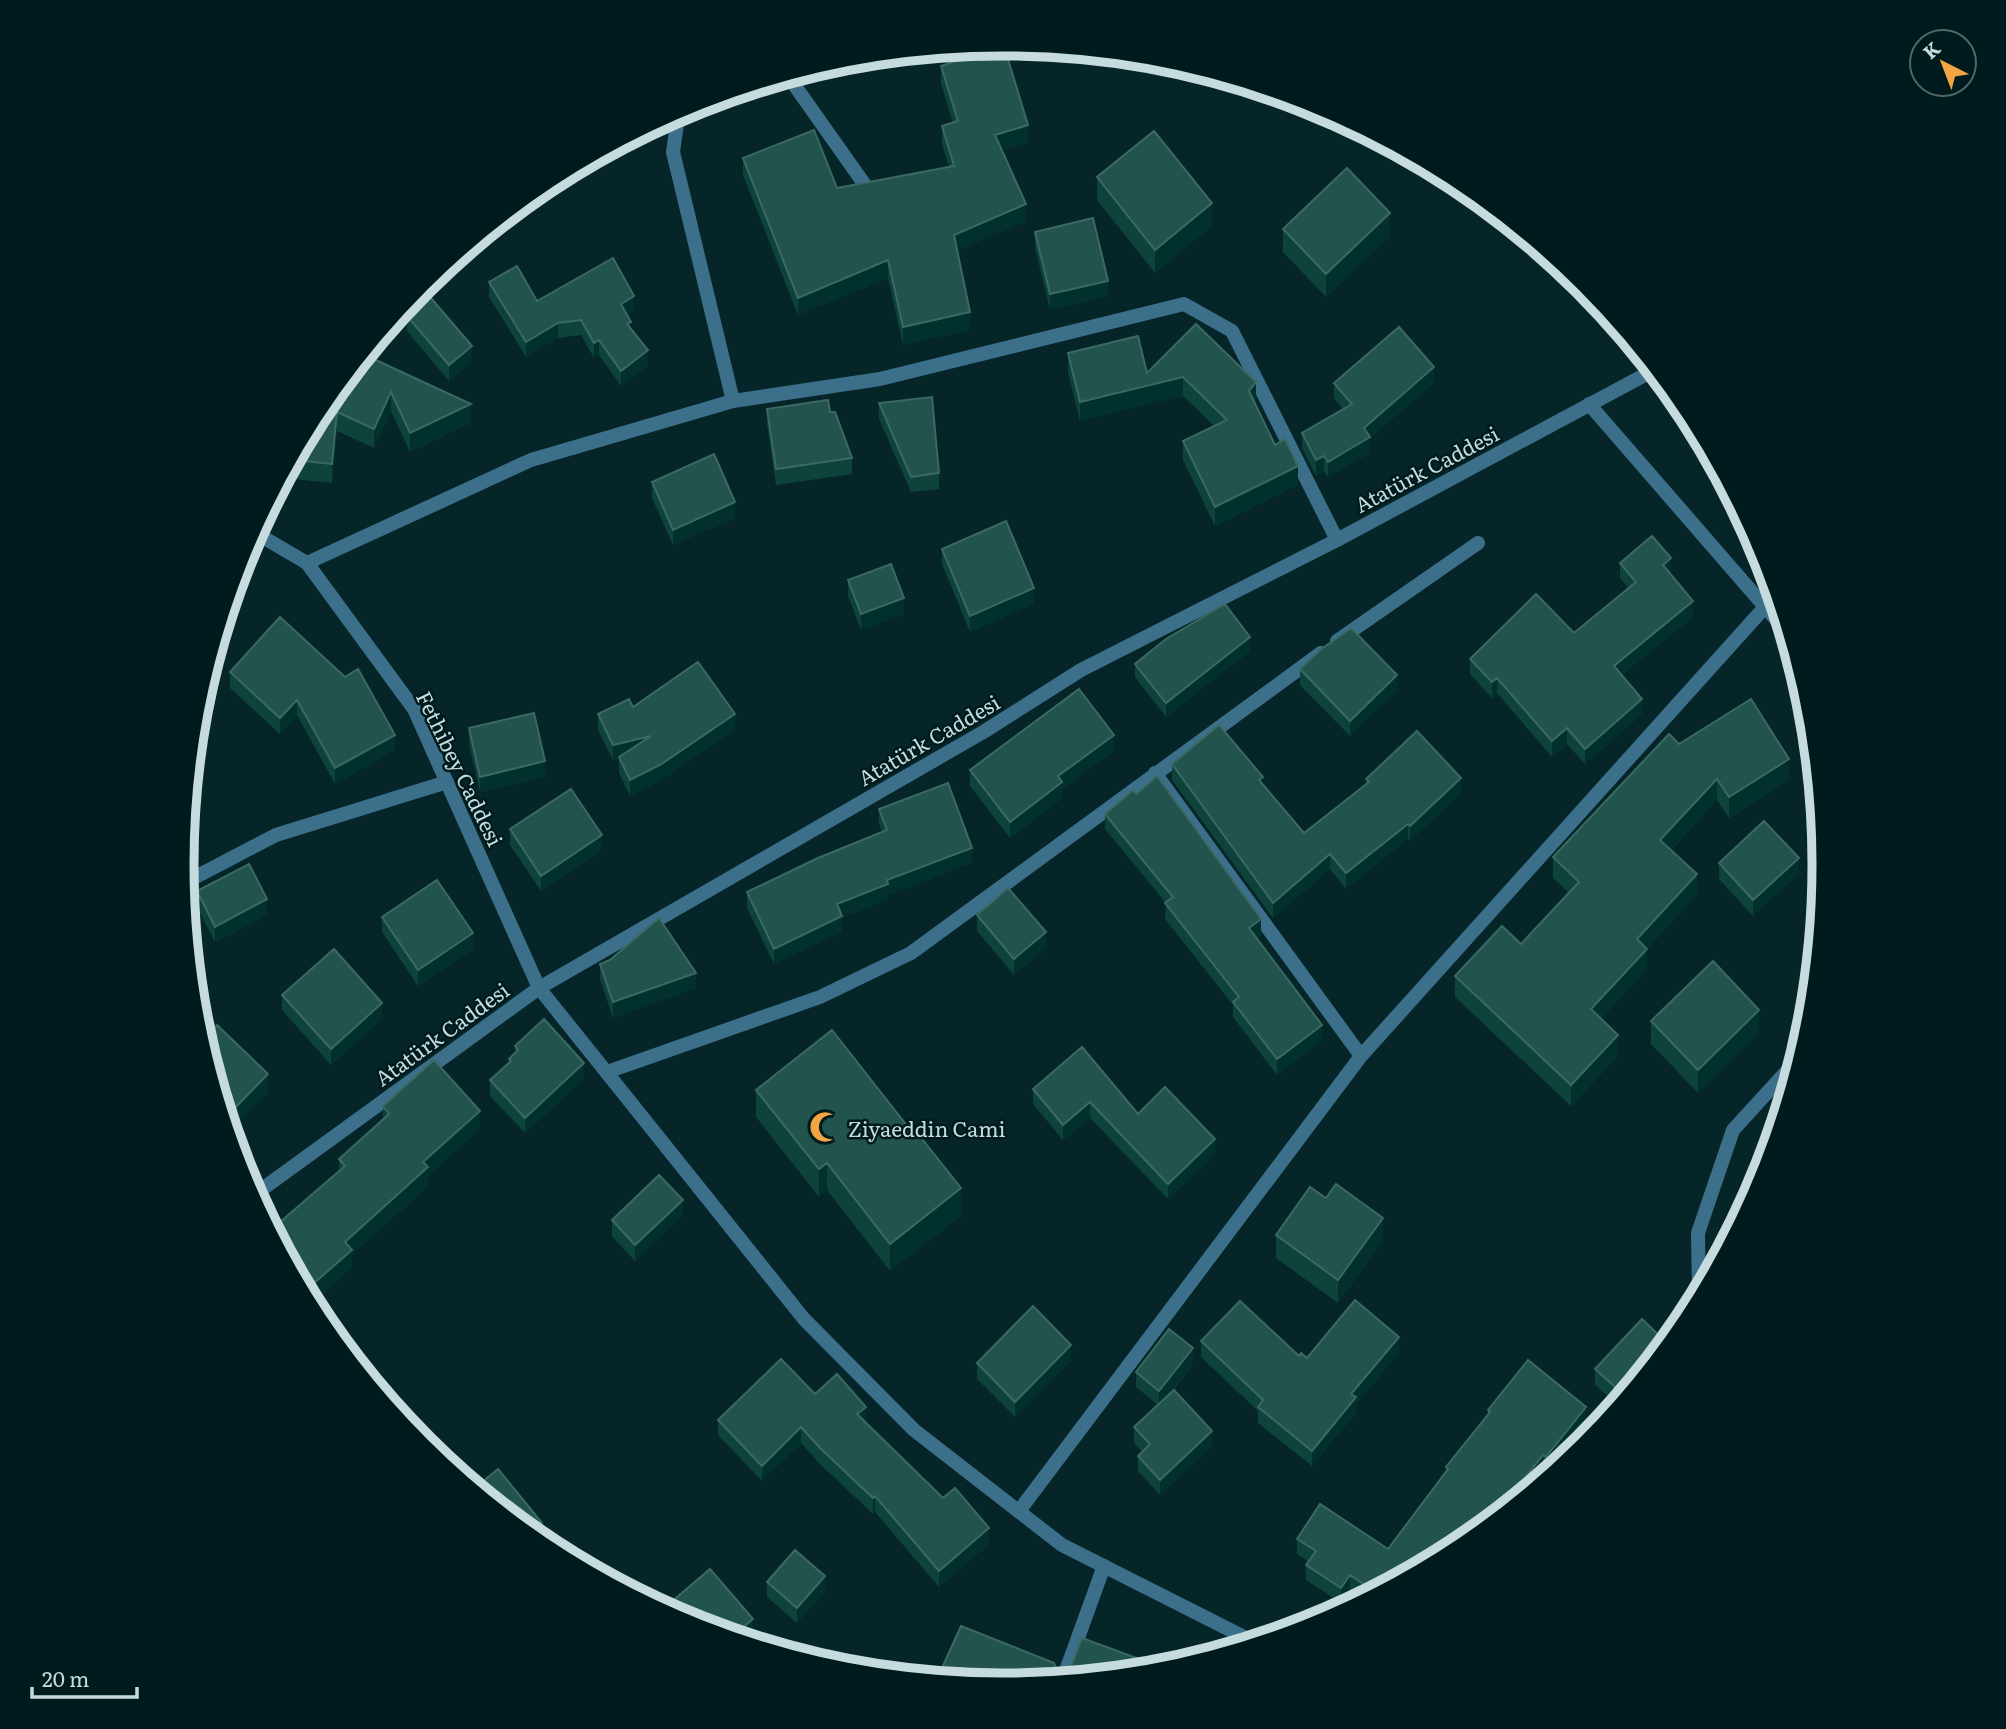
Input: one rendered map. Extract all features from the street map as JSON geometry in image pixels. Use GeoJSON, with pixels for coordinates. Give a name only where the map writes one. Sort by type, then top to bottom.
{"type":"FeatureCollection","features":[{"type":"Feature","properties":{"kind":"street"},"geometry":{"type":"LineString","coordinates":[[794,84],[866,185]]}},
{"type":"Feature","properties":{"kind":"street"},"geometry":{"type":"LineString","coordinates":[[677,125],[673,152],[733,401]]}},
{"type":"Feature","properties":{"kind":"street"},"geometry":{"type":"LineString","coordinates":[[307,563],[531,460],[733,401],[880,379],[1184,304],[1232,331],[1337,540]]}},
{"type":"Feature","properties":{"kind":"street","name":"Atatürk Caddesi"},"geometry":{"type":"LineString","coordinates":[[263,1189],[540,988],[985,731],[1081,670],[1337,540],[1646,374]]}},
{"type":"Feature","properties":{"kind":"street"},"geometry":{"type":"LineString","coordinates":[[1589,404],[1772,615]]}},
{"type":"Feature","properties":{"kind":"street","name":"Fethibey Caddesi"},"geometry":{"type":"LineString","coordinates":[[264,538],[307,563],[414,709],[540,988],[804,1319],[914,1430],[1062,1545],[1242,1636]]}},
{"type":"Feature","properties":{"kind":"street"},"geometry":{"type":"LineString","coordinates":[[607,1072],[820,997],[911,953],[1322,652],[1478,543]]}},
{"type":"Feature","properties":{"kind":"street"},"geometry":{"type":"LineString","coordinates":[[1018,1511],[1361,1056],[1765,607]]}},
{"type":"Feature","properties":{"kind":"street"},"geometry":{"type":"LineString","coordinates":[[1155,774],[1361,1056]]}},
{"type":"Feature","properties":{"kind":"street"},"geometry":{"type":"LineString","coordinates":[[195,878],[276,835],[447,782]]}},
{"type":"Feature","properties":{"kind":"street"},"geometry":{"type":"LineString","coordinates":[[1699,1276],[1698,1233],[1733,1130],[1784,1074]]}},
{"type":"Feature","properties":{"kind":"street"},"geometry":{"type":"LineString","coordinates":[[1066,1670],[1104,1566]]}},
{"type":"Feature","properties":{"kind":"building"},"geometry":{"type":"Polygon","coordinates":[[[1007,56],[1028,125],[995,135],[1026,204],[954,235],[970,312],[903,327],[888,260],[798,298],[743,158],[814,130],[837,188],[954,166],[942,126],[958,121],[941,66],[968,57],[1007,56]]]}},
{"type":"Feature","properties":{"kind":"building"},"geometry":{"type":"Polygon","coordinates":[[[1154,131],[1212,203],[1155,250],[1097,177],[1154,131]]]}},
{"type":"Feature","properties":{"kind":"building"},"geometry":{"type":"Polygon","coordinates":[[[1347,168],[1390,213],[1326,274],[1283,229],[1347,168]]]}},
{"type":"Feature","properties":{"kind":"building"},"geometry":{"type":"Polygon","coordinates":[[[1093,218],[1108,281],[1050,294],[1035,232],[1093,218]]]}},
{"type":"Feature","properties":{"kind":"building"},"geometry":{"type":"Polygon","coordinates":[[[613,258],[634,296],[621,304],[631,322],[627,324],[648,350],[621,371],[599,340],[594,343],[581,320],[558,323],[526,342],[489,282],[517,266],[537,301],[613,258]]]}},
{"type":"Feature","properties":{"kind":"building"},"geometry":{"type":"Polygon","coordinates":[[[430,297],[472,346],[449,365],[408,317],[430,297]]]}},
{"type":"Feature","properties":{"kind":"building"},"geometry":{"type":"Polygon","coordinates":[[[1196,324],[1256,382],[1249,391],[1275,445],[1285,439],[1298,466],[1215,507],[1183,441],[1227,420],[1183,377],[1080,402],[1068,353],[1138,336],[1147,373],[1196,324]]]}},
{"type":"Feature","properties":{"kind":"building"},"geometry":{"type":"Polygon","coordinates":[[[1399,327],[1434,367],[1364,428],[1370,437],[1328,462],[1324,456],[1316,460],[1302,433],[1352,404],[1334,383],[1399,327]]]}},
{"type":"Feature","properties":{"kind":"building"},"geometry":{"type":"Polygon","coordinates":[[[373,359],[471,404],[410,433],[391,392],[374,429],[337,412],[332,464],[302,461],[331,415],[373,359]]]}},
{"type":"Feature","properties":{"kind":"building"},"geometry":{"type":"Polygon","coordinates":[[[932,397],[939,473],[911,477],[879,403],[932,397]]]}},
{"type":"Feature","properties":{"kind":"building"},"geometry":{"type":"Polygon","coordinates":[[[828,400],[830,412],[835,412],[852,458],[776,469],[767,409],[828,400]]]}},
{"type":"Feature","properties":{"kind":"building"},"geometry":{"type":"Polygon","coordinates":[[[714,454],[735,502],[673,530],[652,482],[714,454]]]}},
{"type":"Feature","properties":{"kind":"building"},"geometry":{"type":"Polygon","coordinates":[[[1006,521],[1034,588],[970,616],[942,549],[1006,521]]]}},
{"type":"Feature","properties":{"kind":"building"},"geometry":{"type":"Polygon","coordinates":[[[1652,536],[1671,558],[1663,565],[1693,601],[1614,666],[1642,699],[1585,749],[1567,728],[1552,741],[1497,678],[1492,682],[1470,659],[1536,594],[1574,633],[1636,582],[1620,563],[1652,536]]]}},
{"type":"Feature","properties":{"kind":"building"},"geometry":{"type":"Polygon","coordinates":[[[891,564],[904,598],[861,614],[848,580],[891,564]]]}},
{"type":"Feature","properties":{"kind":"building"},"geometry":{"type":"Polygon","coordinates":[[[1225,604],[1250,637],[1166,703],[1135,664],[1166,639],[1225,604]]]}},
{"type":"Feature","properties":{"kind":"building"},"geometry":{"type":"Polygon","coordinates":[[[280,617],[345,677],[358,669],[395,735],[335,768],[297,700],[280,718],[230,672],[280,617]]]}},
{"type":"Feature","properties":{"kind":"building"},"geometry":{"type":"Polygon","coordinates":[[[1351,628],[1397,675],[1350,721],[1300,669],[1320,650],[1351,628]]]}},
{"type":"Feature","properties":{"kind":"building"},"geometry":{"type":"Polygon","coordinates":[[[698,662],[735,714],[660,765],[630,780],[619,757],[651,736],[613,745],[598,714],[629,699],[633,707],[698,662]]]}},
{"type":"Feature","properties":{"kind":"building"},"geometry":{"type":"Polygon","coordinates":[[[1079,689],[1114,735],[1058,776],[1062,782],[1010,822],[970,770],[1079,689]]]}},
{"type":"Feature","properties":{"kind":"building"},"geometry":{"type":"Polygon","coordinates":[[[1751,699],[1789,759],[1729,797],[1717,779],[1660,840],[1697,874],[1637,939],[1647,949],[1591,1009],[1618,1035],[1571,1085],[1455,976],[1502,926],[1521,944],[1579,882],[1553,857],[1669,734],[1679,744],[1751,699]]]}},
{"type":"Feature","properties":{"kind":"building"},"geometry":{"type":"Polygon","coordinates":[[[534,713],[545,761],[480,777],[469,728],[534,713]]]}},
{"type":"Feature","properties":{"kind":"building"},"geometry":{"type":"Polygon","coordinates":[[[1219,725],[1263,777],[1259,780],[1304,833],[1369,782],[1366,779],[1417,731],[1461,778],[1410,826],[1408,824],[1346,873],[1330,854],[1273,903],[1172,764],[1219,725]]]}},
{"type":"Feature","properties":{"kind":"building"},"geometry":{"type":"Polygon","coordinates":[[[1157,776],[1261,919],[1249,928],[1322,1025],[1277,1059],[1233,1002],[1239,997],[1165,903],[1173,897],[1105,814],[1133,790],[1136,794],[1157,776]]]}},
{"type":"Feature","properties":{"kind":"building"},"geometry":{"type":"Polygon","coordinates":[[[948,783],[972,848],[887,880],[888,884],[837,904],[842,916],[774,949],[747,892],[818,858],[887,830],[879,809],[948,783]]]}},
{"type":"Feature","properties":{"kind":"building"},"geometry":{"type":"Polygon","coordinates":[[[571,789],[602,835],[541,876],[510,829],[571,789]]]}},
{"type":"Feature","properties":{"kind":"building"},"geometry":{"type":"Polygon","coordinates":[[[1764,821],[1799,858],[1753,900],[1719,863],[1764,821]]]}},
{"type":"Feature","properties":{"kind":"building"},"geometry":{"type":"Polygon","coordinates":[[[249,864],[267,899],[215,927],[197,891],[249,864]]]}},
{"type":"Feature","properties":{"kind":"building"},"geometry":{"type":"Polygon","coordinates":[[[437,880],[473,933],[418,970],[382,917],[437,880]]]}},
{"type":"Feature","properties":{"kind":"building"},"geometry":{"type":"Polygon","coordinates":[[[1008,888],[1046,932],[1014,959],[977,915],[1008,888]]]}},
{"type":"Feature","properties":{"kind":"building"},"geometry":{"type":"Polygon","coordinates":[[[659,918],[696,973],[613,1002],[600,964],[610,960],[659,918]]]}},
{"type":"Feature","properties":{"kind":"building"},"geometry":{"type":"Polygon","coordinates":[[[334,949],[382,1003],[331,1049],[282,995],[334,949]]]}},
{"type":"Feature","properties":{"kind":"building"},"geometry":{"type":"Polygon","coordinates":[[[1713,961],[1759,1010],[1698,1070],[1651,1021],[1713,961]]]}},
{"type":"Feature","properties":{"kind":"building"},"geometry":{"type":"Polygon","coordinates":[[[544,1019],[584,1063],[525,1118],[490,1080],[511,1061],[509,1059],[518,1050],[515,1046],[544,1019]]]}},
{"type":"Feature","properties":{"kind":"building"},"geometry":{"type":"Polygon","coordinates":[[[217,1025],[268,1074],[233,1110],[222,1074],[212,1030],[217,1025]]]}},
{"type":"Feature","properties":{"kind":"building"},"geometry":{"type":"Polygon","coordinates":[[[832,1030],[912,1132],[915,1130],[961,1188],[890,1244],[827,1163],[819,1169],[756,1090],[832,1030]]]}},
{"type":"Feature","properties":{"kind":"building"},"geometry":{"type":"Polygon","coordinates":[[[1082,1047],[1138,1114],[1165,1087],[1215,1139],[1168,1184],[1090,1102],[1063,1125],[1033,1089],[1082,1047]]]}},
{"type":"Feature","properties":{"kind":"building"},"geometry":{"type":"Polygon","coordinates":[[[434,1060],[480,1111],[423,1162],[428,1167],[345,1242],[352,1250],[313,1284],[279,1223],[345,1166],[339,1159],[389,1114],[383,1106],[434,1060]]]}},
{"type":"Feature","properties":{"kind":"building"},"geometry":{"type":"Polygon","coordinates":[[[659,1175],[683,1200],[635,1245],[612,1220],[659,1175]]]}},
{"type":"Feature","properties":{"kind":"building"},"geometry":{"type":"Polygon","coordinates":[[[1336,1184],[1383,1218],[1338,1280],[1276,1235],[1310,1187],[1326,1198],[1336,1184]]]}},
{"type":"Feature","properties":{"kind":"building"},"geometry":{"type":"Polygon","coordinates":[[[1355,1300],[1399,1337],[1351,1394],[1356,1397],[1312,1451],[1258,1407],[1263,1400],[1201,1341],[1240,1301],[1299,1356],[1301,1353],[1307,1358],[1355,1300]]]}},
{"type":"Feature","properties":{"kind":"building"},"geometry":{"type":"Polygon","coordinates":[[[1033,1306],[1071,1345],[1015,1402],[977,1363],[1033,1306]]]}},
{"type":"Feature","properties":{"kind":"building"},"geometry":{"type":"Polygon","coordinates":[[[1642,1319],[1659,1336],[1618,1389],[1595,1369],[1642,1319]]]}},
{"type":"Feature","properties":{"kind":"building"},"geometry":{"type":"Polygon","coordinates":[[[1169,1329],[1193,1348],[1159,1391],[1136,1372],[1169,1329]]]}},
{"type":"Feature","properties":{"kind":"building"},"geometry":{"type":"Polygon","coordinates":[[[781,1359],[815,1394],[837,1374],[866,1407],[857,1414],[943,1498],[955,1488],[989,1528],[939,1571],[875,1496],[873,1498],[801,1427],[762,1466],[718,1420],[781,1359]]]}},
{"type":"Feature","properties":{"kind":"building"},"geometry":{"type":"Polygon","coordinates":[[[1528,1360],[1586,1407],[1546,1457],[1543,1455],[1516,1489],[1452,1537],[1407,1565],[1367,1587],[1350,1575],[1341,1588],[1306,1565],[1316,1551],[1297,1539],[1320,1504],[1388,1549],[1448,1469],[1446,1467],[1490,1412],[1488,1410],[1528,1360]]]}},
{"type":"Feature","properties":{"kind":"building"},"geometry":{"type":"Polygon","coordinates":[[[1174,1390],[1212,1431],[1160,1480],[1138,1456],[1150,1444],[1134,1427],[1174,1390]]]}},
{"type":"Feature","properties":{"kind":"building"},"geometry":{"type":"Polygon","coordinates":[[[498,1469],[542,1523],[539,1526],[482,1482],[498,1469]]]}},
{"type":"Feature","properties":{"kind":"building"},"geometry":{"type":"Polygon","coordinates":[[[795,1550],[825,1576],[797,1608],[767,1582],[795,1550]]]}},
{"type":"Feature","properties":{"kind":"building"},"geometry":{"type":"Polygon","coordinates":[[[710,1569],[753,1619],[741,1629],[672,1601],[710,1569]]]}},
{"type":"Feature","properties":{"kind":"building"},"geometry":{"type":"Polygon","coordinates":[[[961,1626],[1054,1663],[1060,1670],[1070,1669],[1082,1638],[1143,1660],[1056,1671],[1003,1673],[941,1670],[961,1626]]]}},
{"type":"Feature","properties":{"kind":"place","name":"Ziyaeddin Cami"},"geometry":{"type":"Point","coordinates":[825,1127]}}]}
